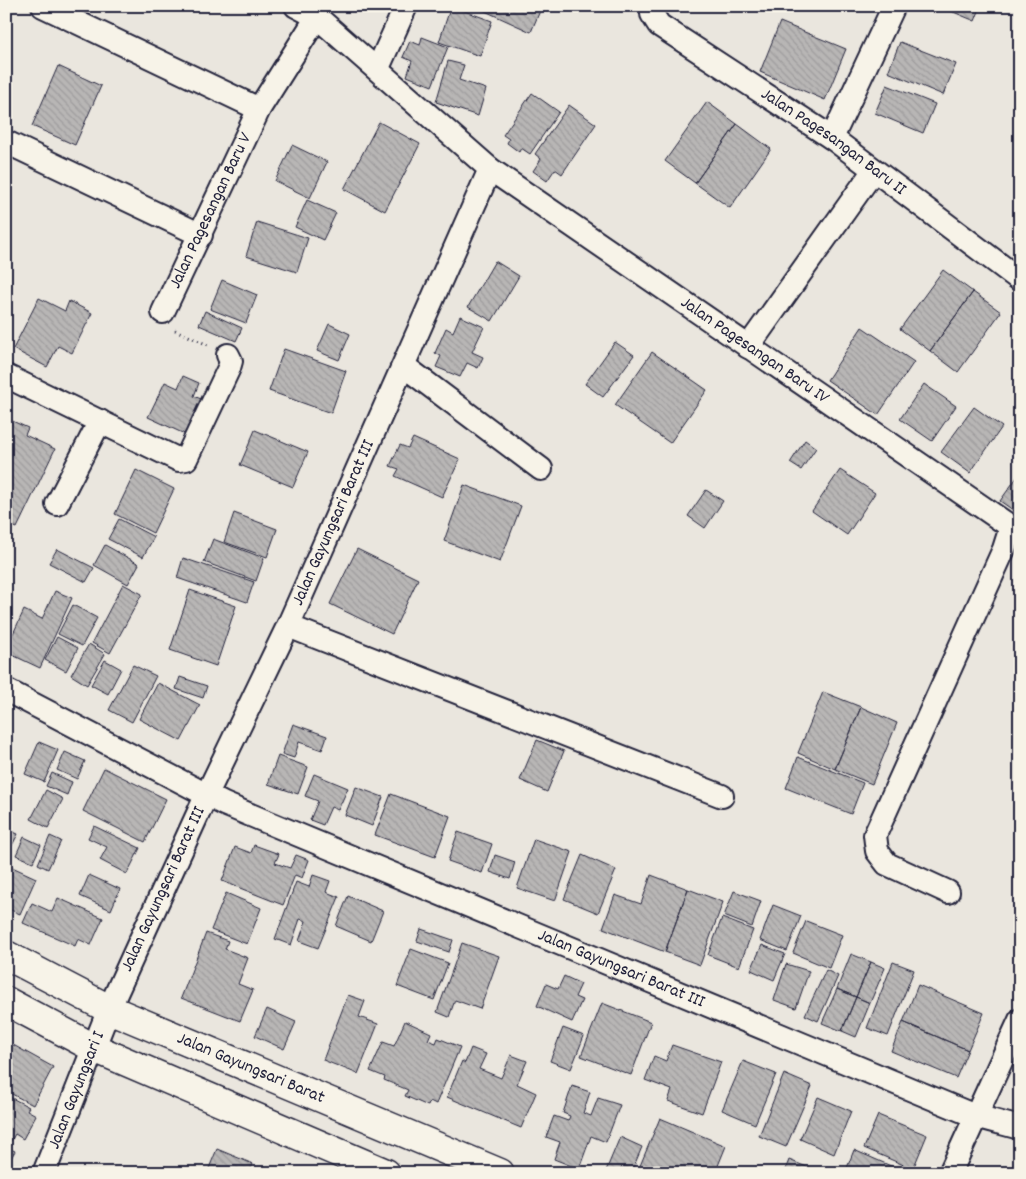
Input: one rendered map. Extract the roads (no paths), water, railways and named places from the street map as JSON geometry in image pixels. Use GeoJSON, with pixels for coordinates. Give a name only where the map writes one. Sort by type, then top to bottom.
{"type":"FeatureCollection","features":[{"type":"Feature","properties":{"kind":"street"},"geometry":{"type":"LineString","coordinates":[[43,6],[259,109]]}},
{"type":"Feature","properties":{"kind":"street"},"geometry":{"type":"LineString","coordinates":[[296,6],[317,17],[378,68],[490,169]]}},
{"type":"Feature","properties":{"kind":"street"},"geometry":{"type":"LineString","coordinates":[[378,68],[406,6]]}},
{"type":"Feature","properties":{"kind":"street","name":"Jalan Pagesangan Baru II"},"geometry":{"type":"LineString","coordinates":[[652,6],[652,14],[659,25],[832,138],[1020,280]]}},
{"type":"Feature","properties":{"kind":"street"},"geometry":{"type":"LineString","coordinates":[[832,138],[894,6]]}},
{"type":"Feature","properties":{"kind":"street","name":"Jalan Pagesangan Baru V"},"geometry":{"type":"LineString","coordinates":[[163,312],[259,109],[317,17]]}},
{"type":"Feature","properties":{"kind":"street"},"geometry":{"type":"LineString","coordinates":[[6,142],[201,235]]}},
{"type":"Feature","properties":{"kind":"street","name":"Jalan Pagesangan Baru IV"},"geometry":{"type":"LineString","coordinates":[[490,169],[1015,530]]}},
{"type":"Feature","properties":{"kind":"street","name":"Jalan Gayungsari Barat III"},"geometry":{"type":"LineString","coordinates":[[110,1009],[215,800],[288,626],[490,169]]}},
{"type":"Feature","properties":{"kind":"street"},"geometry":{"type":"LineString","coordinates":[[748,347],[874,170]]}},
{"type":"Feature","properties":{"kind":"street"},"geometry":{"type":"LineString","coordinates":[[6,376],[179,460],[186,459],[191,452],[229,368],[230,360],[228,355]]}},
{"type":"Feature","properties":{"kind":"street"},"geometry":{"type":"LineString","coordinates":[[404,366],[541,469]]}},
{"type":"Feature","properties":{"kind":"street"},"geometry":{"type":"LineString","coordinates":[[57,504],[100,421]]}},
{"type":"Feature","properties":{"kind":"street"},"geometry":{"type":"LineString","coordinates":[[948,892],[887,864],[877,851],[875,835],[1004,548],[1015,530]]}},
{"type":"Feature","properties":{"kind":"street"},"geometry":{"type":"LineString","coordinates":[[288,626],[722,796]]}},
{"type":"Feature","properties":{"kind":"street"},"geometry":{"type":"LineString","coordinates":[[6,690],[215,800]]}},
{"type":"Feature","properties":{"kind":"street","name":"Jalan Gayungsari Barat III"},"geometry":{"type":"LineString","coordinates":[[215,800],[975,1116],[1020,1128]]}},
{"type":"Feature","properties":{"kind":"street","name":"Jalan Gayungsari Barat"},"geometry":{"type":"LineString","coordinates":[[6,955],[110,1009],[500,1173]]}},
{"type":"Feature","properties":{"kind":"street"},"geometry":{"type":"LineString","coordinates":[[6,1001],[94,1048],[386,1173]]}},
{"type":"Feature","properties":{"kind":"street","name":"Jalan Gayungsari I"},"geometry":{"type":"LineString","coordinates":[[44,1173],[110,1009]]}},
{"type":"Feature","properties":{"kind":"street"},"geometry":{"type":"LineString","coordinates":[[950,1173],[1020,1020]]}}]}
